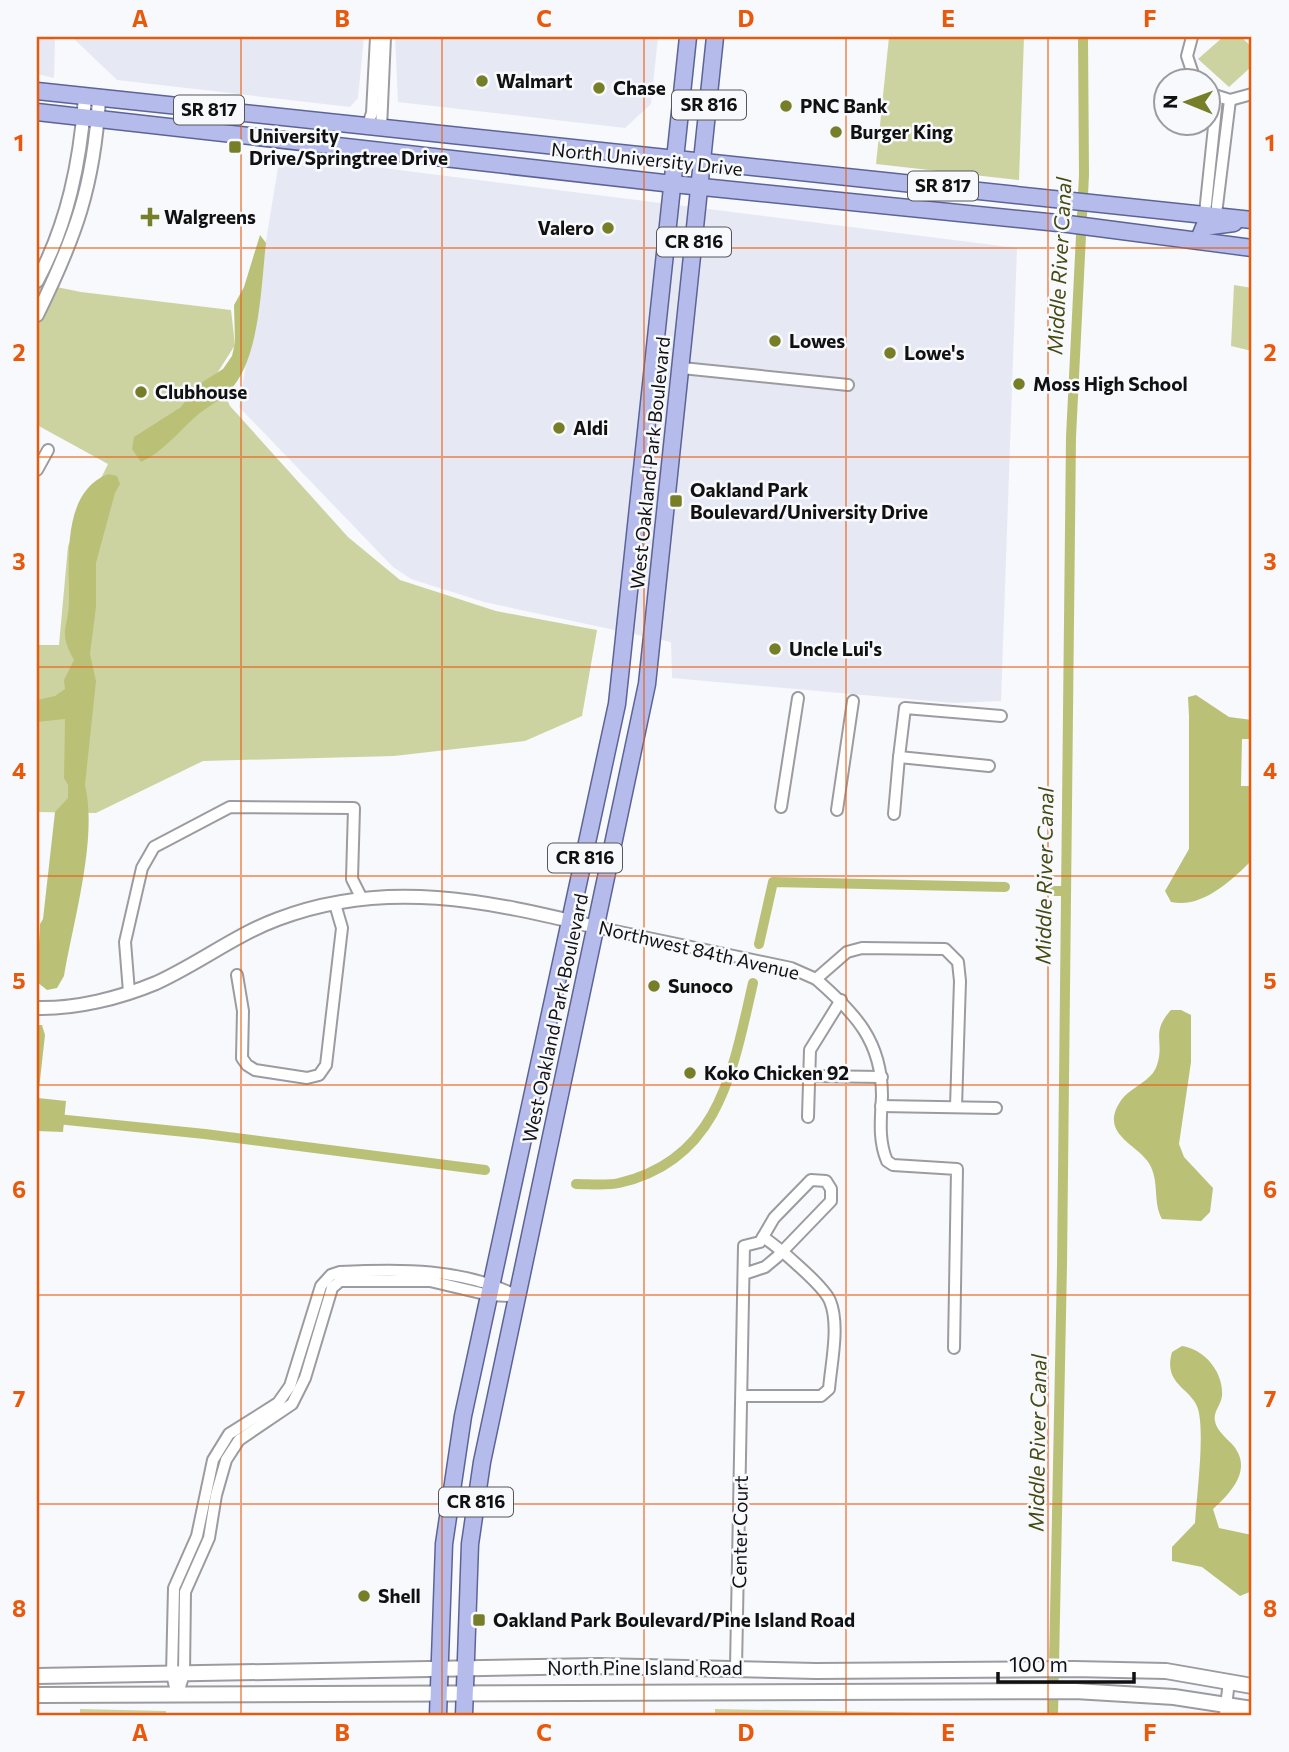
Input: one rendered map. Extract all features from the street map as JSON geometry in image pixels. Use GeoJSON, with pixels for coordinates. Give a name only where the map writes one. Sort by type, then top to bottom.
{"type":"FeatureCollection","features":[{"type":"Feature","properties":{"kind":"main road","name":"West Oakland Park Boulevard"},"geometry":{"type":"LineString","coordinates":[[438,1715],[440,1595],[448,1510],[491,1289],[571,921],[622,665],[688,37]]}},
{"type":"Feature","properties":{"kind":"main road","name":"West Oakland Park Boulevard"},"geometry":{"type":"LineString","coordinates":[[464,1715],[468,1581],[475,1504],[516,1296],[647,684],[715,37]]}},
{"type":"Feature","properties":{"kind":"main road","name":"North University Drive"},"geometry":{"type":"LineString","coordinates":[[37,91],[1070,201],[1211,213],[1252,220]]}},
{"type":"Feature","properties":{"kind":"main road","name":"North University Drive"},"geometry":{"type":"LineString","coordinates":[[37,112],[673,184],[1068,223],[1252,247]]}},
{"type":"Feature","properties":{"kind":"main road"},"geometry":{"type":"LineString","coordinates":[[320,145],[360,141],[374,128]]}},
{"type":"Feature","properties":{"kind":"main road"},"geometry":{"type":"LineString","coordinates":[[374,150],[421,133]]}},
{"type":"Feature","properties":{"kind":"main road"},"geometry":{"type":"LineString","coordinates":[[1199,239],[1204,228],[1211,225],[1252,220]]}},
{"type":"Feature","properties":{"kind":"main road","name":"North Pine Island Road"},"geometry":{"type":"LineString","coordinates":[[37,1675],[464,1671],[599,1666],[1074,1669],[1166,1671],[1252,1686]]}},
{"type":"Feature","properties":{"kind":"main road","name":"North Pine Island Road"},"geometry":{"type":"LineString","coordinates":[[37,1695],[1075,1691],[1226,1709],[1252,1709]]}},
{"type":"Feature","properties":{"kind":"street"},"geometry":{"type":"LineString","coordinates":[[374,128],[372,113],[376,37]]}},
{"type":"Feature","properties":{"kind":"street"},"geometry":{"type":"LineString","coordinates":[[374,128],[385,37]]}},
{"type":"Feature","properties":{"kind":"street"},"geometry":{"type":"LineString","coordinates":[[1190,66],[1187,56],[1192,37]]}},
{"type":"Feature","properties":{"kind":"street"},"geometry":{"type":"LineString","coordinates":[[1222,98],[1230,100],[1252,94]]}},
{"type":"Feature","properties":{"kind":"street"},"geometry":{"type":"LineString","coordinates":[[37,315],[61,269],[83,209],[93,164],[90,120],[92,98]]}},
{"type":"Feature","properties":{"kind":"street"},"geometry":{"type":"LineString","coordinates":[[1211,213],[1230,100]]}},
{"type":"Feature","properties":{"kind":"street"},"geometry":{"type":"LineString","coordinates":[[37,281],[60,232],[90,120]]}},
{"type":"Feature","properties":{"kind":"street"},"geometry":{"type":"LineString","coordinates":[[1211,213],[1212,136]]}},
{"type":"Feature","properties":{"kind":"street"},"geometry":{"type":"LineString","coordinates":[[682,368],[848,385]]}},
{"type":"Feature","properties":{"kind":"street"},"geometry":{"type":"LineString","coordinates":[[37,470],[48,450]]}},
{"type":"Feature","properties":{"kind":"street"},"geometry":{"type":"LineString","coordinates":[[781,807],[798,698]]}},
{"type":"Feature","properties":{"kind":"street"},"geometry":{"type":"LineString","coordinates":[[837,810],[853,701]]}},
{"type":"Feature","properties":{"kind":"street"},"geometry":{"type":"LineString","coordinates":[[894,814],[905,708],[1002,716]]}},
{"type":"Feature","properties":{"kind":"street"},"geometry":{"type":"LineString","coordinates":[[899,757],[989,766]]}},
{"type":"Feature","properties":{"kind":"street"},"geometry":{"type":"LineString","coordinates":[[129,992],[125,942],[142,868],[154,847],[230,807],[354,808],[352,879],[361,897]]}},
{"type":"Feature","properties":{"kind":"street","name":"Northwest 84th Avenue"},"geometry":{"type":"LineString","coordinates":[[37,1008],[99,1001],[129,992],[156,982],[279,918],[361,897],[429,895],[571,921],[791,968],[816,978],[847,952],[862,948],[945,949],[953,954],[958,962],[960,981],[956,1107]]}},
{"type":"Feature","properties":{"kind":"street"},"geometry":{"type":"LineString","coordinates":[[237,975],[243,1012],[242,1058],[247,1065],[255,1070],[307,1078],[319,1075],[326,1065],[342,928],[335,904]]}},
{"type":"Feature","properties":{"kind":"street"},"geometry":{"type":"LineString","coordinates":[[816,978],[841,1000],[869,1035],[882,1077],[881,1139],[887,1161],[893,1165],[957,1168],[954,1348]]}},
{"type":"Feature","properties":{"kind":"street"},"geometry":{"type":"LineString","coordinates":[[808,1117],[810,1050],[841,1000]]}},
{"type":"Feature","properties":{"kind":"street"},"geometry":{"type":"LineString","coordinates":[[808,1076],[882,1077]]}},
{"type":"Feature","properties":{"kind":"street"},"geometry":{"type":"LineString","coordinates":[[881,1106],[996,1108]]}},
{"type":"Feature","properties":{"kind":"street","name":"Center Court"},"geometry":{"type":"LineString","coordinates":[[736,1668],[744,1246],[760,1242],[774,1218],[811,1180],[826,1181],[831,1189],[831,1200],[765,1267],[744,1274]]}},
{"type":"Feature","properties":{"kind":"street"},"geometry":{"type":"LineString","coordinates":[[742,1396],[821,1396],[830,1389],[833,1325],[830,1301],[782,1250],[763,1237]]}},
{"type":"Feature","properties":{"kind":"street"},"geometry":{"type":"LineString","coordinates":[[178,1674],[174,1588],[197,1536],[213,1460],[229,1434],[278,1403],[290,1386],[326,1287],[340,1281],[430,1281],[491,1289],[516,1296]]}},
{"type":"Feature","properties":{"kind":"street"},"geometry":{"type":"LineString","coordinates":[[177,1696],[185,1592],[209,1538],[216,1495],[226,1460],[239,1440],[292,1404],[305,1378],[326,1304],[326,1287]]}},
{"type":"Feature","properties":{"kind":"street"},"geometry":{"type":"LineString","coordinates":[[1226,1709],[1229,1681]]}},
{"type":"Feature","properties":{"kind":"shaded area"},"geometry":{"type":"Polygon","coordinates":[[[37,37],[55,37],[54,78],[37,74],[37,37]]]}},
{"type":"Feature","properties":{"kind":"shaded area"},"geometry":{"type":"Polygon","coordinates":[[[72,37],[364,37],[358,98],[350,107],[117,80],[72,37]]]}},
{"type":"Feature","properties":{"kind":"shaded area","name":"Walmart"},"geometry":{"type":"Polygon","coordinates":[[[395,37],[658,37],[651,104],[625,128],[398,102],[395,37]]]}},
{"type":"Feature","properties":{"kind":"shaded area"},"geometry":{"type":"Polygon","coordinates":[[[889,37],[1024,37],[1019,180],[876,164],[889,37]]]}},
{"type":"Feature","properties":{"kind":"shaded area"},"geometry":{"type":"Polygon","coordinates":[[[1223,37],[1241,37],[1252,47],[1252,66],[1229,87],[1222,81],[1222,66],[1206,66],[1198,59],[1223,37]]]}},
{"type":"Feature","properties":{"kind":"shaded area"},"geometry":{"type":"Polygon","coordinates":[[[280,155],[1017,248],[1001,701],[953,703],[672,678],[671,642],[484,602],[411,579],[393,567],[239,407],[280,155]]]}},
{"type":"Feature","properties":{"kind":"shaded area"},"geometry":{"type":"Polygon","coordinates":[[[260,235],[266,243],[258,319],[241,374],[224,396],[194,418],[162,448],[141,462],[132,449],[134,437],[181,407],[196,386],[223,369],[232,356],[235,343],[234,305],[244,287],[260,235]]]}},
{"type":"Feature","properties":{"kind":"shaded area"},"geometry":{"type":"Polygon","coordinates":[[[37,283],[81,292],[231,310],[235,345],[216,375],[230,406],[348,537],[400,580],[496,611],[597,630],[582,716],[525,741],[394,756],[203,761],[96,813],[37,812],[37,645],[59,645],[68,546],[108,464],[37,425],[37,283]]]}},
{"type":"Feature","properties":{"kind":"shaded area"},"geometry":{"type":"Polygon","coordinates":[[[1234,285],[1252,288],[1252,351],[1231,346],[1234,285]]]}},
{"type":"Feature","properties":{"kind":"shaded area"},"geometry":{"type":"Polygon","coordinates":[[[108,474],[117,476],[120,484],[115,493],[96,563],[96,607],[90,654],[96,681],[85,785],[88,806],[86,854],[64,976],[57,988],[47,990],[37,982],[40,924],[43,919],[55,812],[68,798],[68,785],[64,778],[65,719],[37,722],[37,700],[55,696],[65,689],[64,680],[74,660],[65,635],[69,609],[71,528],[82,495],[93,483],[108,474]]]}},
{"type":"Feature","properties":{"kind":"shaded area"},"geometry":{"type":"Polygon","coordinates":[[[1196,695],[1229,717],[1252,720],[1252,739],[1242,739],[1241,786],[1252,786],[1252,860],[1226,884],[1205,897],[1183,903],[1171,902],[1165,891],[1189,849],[1188,697],[1196,695]]]}},
{"type":"Feature","properties":{"kind":"shaded area"},"geometry":{"type":"Polygon","coordinates":[[[1171,1010],[1181,1010],[1191,1015],[1191,1062],[1179,1144],[1184,1157],[1213,1188],[1210,1212],[1201,1221],[1162,1219],[1151,1167],[1118,1132],[1114,1123],[1120,1102],[1154,1071],[1159,1057],[1159,1031],[1171,1010]]]}},
{"type":"Feature","properties":{"kind":"shaded area"},"geometry":{"type":"Polygon","coordinates":[[[37,1025],[42,1025],[45,1035],[38,1098],[66,1101],[63,1132],[37,1131],[37,1025]]]}},
{"type":"Feature","properties":{"kind":"shaded area"},"geometry":{"type":"Polygon","coordinates":[[[1182,1346],[1198,1352],[1216,1370],[1222,1396],[1215,1415],[1216,1424],[1238,1452],[1241,1461],[1241,1470],[1234,1487],[1213,1509],[1219,1528],[1252,1535],[1252,1591],[1240,1596],[1202,1567],[1172,1561],[1172,1547],[1195,1523],[1200,1452],[1199,1413],[1192,1398],[1171,1373],[1172,1352],[1182,1346]]]}},
{"type":"Feature","properties":{"kind":"shaded area"},"geometry":{"type":"Polygon","coordinates":[[[80,1709],[166,1711],[166,1715],[80,1715],[80,1709]]]}},
{"type":"Feature","properties":{"kind":"shaded area"},"geometry":{"type":"Polygon","coordinates":[[[715,1709],[994,1714],[715,1715],[715,1709]]]}},
{"type":"Feature","properties":{"kind":"waterway","name":"Middle River Canal"},"geometry":{"type":"LineString","coordinates":[[1053,1715],[1062,1265],[1071,437],[1084,175],[1083,37]]}},
{"type":"Feature","properties":{"kind":"waterway"},"geometry":{"type":"LineString","coordinates":[[759,944],[773,882],[1005,887]]}},
{"type":"Feature","properties":{"kind":"waterway"},"geometry":{"type":"LineString","coordinates":[[1050,891],[1066,891]]}},
{"type":"Feature","properties":{"kind":"waterway"},"geometry":{"type":"LineString","coordinates":[[576,1184],[614,1184],[653,1171],[680,1154],[701,1132],[716,1107],[728,1078],[753,983]]}},
{"type":"Feature","properties":{"kind":"waterway"},"geometry":{"type":"LineString","coordinates":[[37,1117],[205,1134],[485,1170]]}},
{"type":"Feature","properties":{"kind":"place","name":"Walmart"},"geometry":{"type":"Point","coordinates":[482,81]}},
{"type":"Feature","properties":{"kind":"place","name":"Chase"},"geometry":{"type":"Point","coordinates":[599,88]}},
{"type":"Feature","properties":{"kind":"place","name":"PNC Bank"},"geometry":{"type":"Point","coordinates":[786,106]}},
{"type":"Feature","properties":{"kind":"place","name":"Burger King"},"geometry":{"type":"Point","coordinates":[836,132]}},
{"type":"Feature","properties":{"kind":"place","name":"University Drive/Springtree Drive"},"geometry":{"type":"Point","coordinates":[235,147]}},
{"type":"Feature","properties":{"kind":"place","name":"Walgreens"},"geometry":{"type":"Point","coordinates":[150,217]}},
{"type":"Feature","properties":{"kind":"place","name":"Valero"},"geometry":{"type":"Point","coordinates":[608,228]}},
{"type":"Feature","properties":{"kind":"place","name":"Lowes"},"geometry":{"type":"Point","coordinates":[775,341]}},
{"type":"Feature","properties":{"kind":"place","name":"Lowe's"},"geometry":{"type":"Point","coordinates":[890,353]}},
{"type":"Feature","properties":{"kind":"place","name":"Moss High School"},"geometry":{"type":"Point","coordinates":[1019,384]}},
{"type":"Feature","properties":{"kind":"place","name":"Clubhouse"},"geometry":{"type":"Point","coordinates":[141,392]}},
{"type":"Feature","properties":{"kind":"place","name":"Aldi"},"geometry":{"type":"Point","coordinates":[559,428]}},
{"type":"Feature","properties":{"kind":"place","name":"Oakland Park Boulevard/University Drive"},"geometry":{"type":"Point","coordinates":[676,501]}},
{"type":"Feature","properties":{"kind":"place","name":"Uncle Lui's"},"geometry":{"type":"Point","coordinates":[775,649]}},
{"type":"Feature","properties":{"kind":"place","name":"Sunoco"},"geometry":{"type":"Point","coordinates":[654,986]}},
{"type":"Feature","properties":{"kind":"place","name":"Koko Chicken 92"},"geometry":{"type":"Point","coordinates":[690,1073]}},
{"type":"Feature","properties":{"kind":"place","name":"Shell"},"geometry":{"type":"Point","coordinates":[364,1596]}},
{"type":"Feature","properties":{"kind":"place","name":"Oakland Park Boulevard/Pine Island Road"},"geometry":{"type":"Point","coordinates":[479,1620]}}]}
